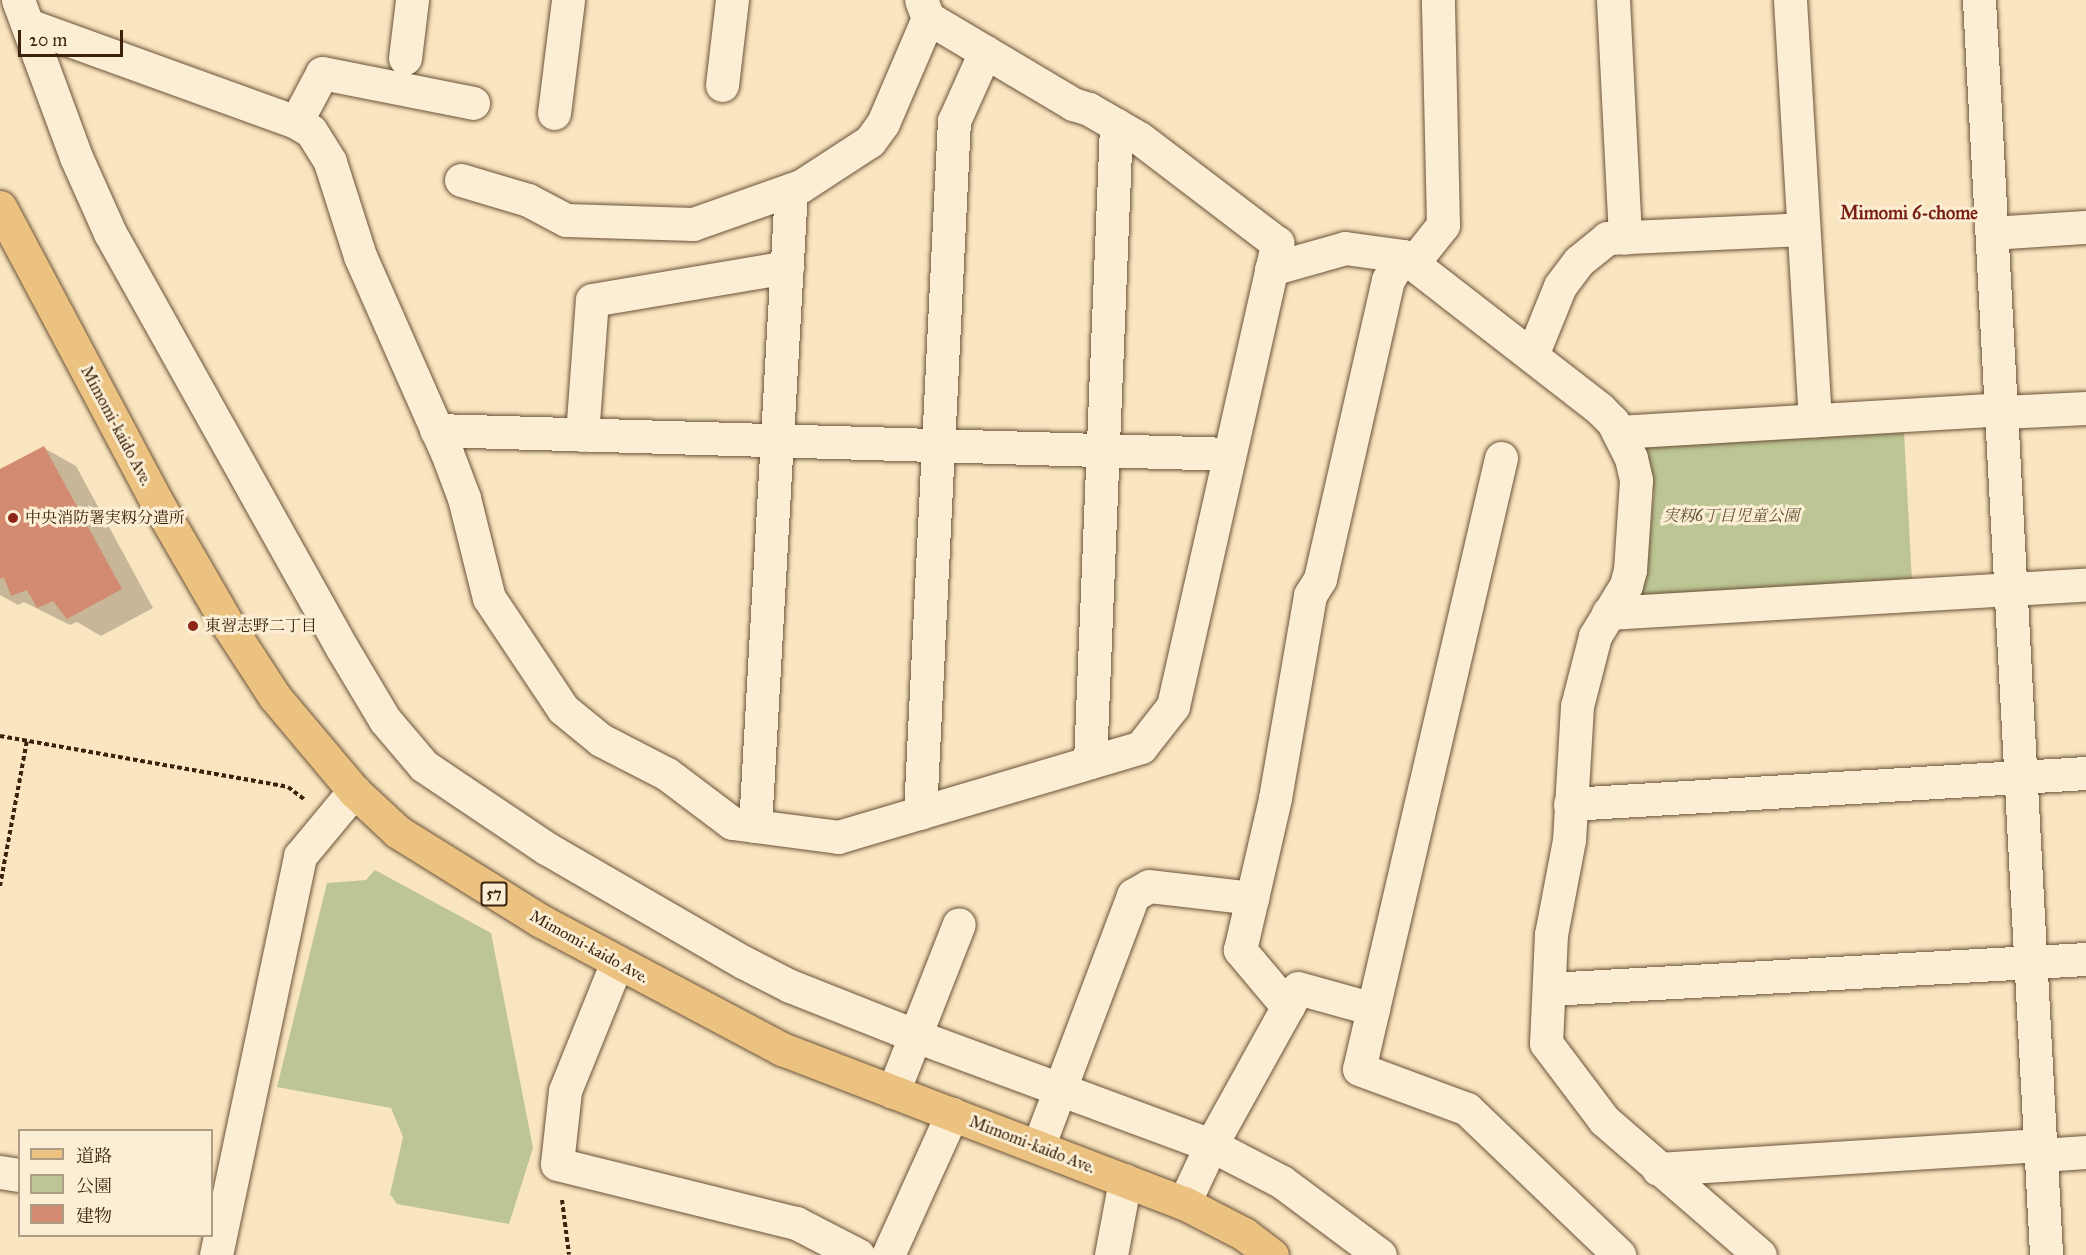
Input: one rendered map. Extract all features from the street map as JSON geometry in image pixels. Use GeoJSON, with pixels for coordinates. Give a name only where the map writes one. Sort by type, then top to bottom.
{"type":"FeatureCollection","features":[{"type":"Feature","properties":{"kind":"main road","name":"Mimomi-kaido Ave."},"geometry":{"type":"LineString","coordinates":[[0,207],[158,504],[230,628],[275,697],[354,791],[398,832],[467,878],[617,963],[782,1049],[1184,1203],[1244,1234],[1272,1255]]}},
{"type":"Feature","properties":{"kind":"street"},"geometry":{"type":"LineString","coordinates":[[405,58],[411,0]]}},
{"type":"Feature","properties":{"kind":"street"},"geometry":{"type":"LineString","coordinates":[[554,113],[568,0]]}},
{"type":"Feature","properties":{"kind":"street"},"geometry":{"type":"LineString","coordinates":[[722,85],[732,0]]}},
{"type":"Feature","properties":{"kind":"street"},"geometry":{"type":"LineString","coordinates":[[1288,1007],[1240,950],[1275,798],[1310,595],[1320,579],[1388,279],[1443,225],[1438,0]]}},
{"type":"Feature","properties":{"kind":"street"},"geometry":{"type":"LineString","coordinates":[[1613,0],[1625,238]]}},
{"type":"Feature","properties":{"kind":"street"},"geometry":{"type":"LineString","coordinates":[[1790,0],[1815,420]]}},
{"type":"Feature","properties":{"kind":"street"},"geometry":{"type":"LineString","coordinates":[[1979,0],[2046,1255]]}},
{"type":"Feature","properties":{"kind":"street"},"geometry":{"type":"LineString","coordinates":[[23,13],[296,122],[311,131],[327,154],[360,256],[464,498],[489,598],[563,709],[602,740],[667,774],[732,823],[838,837],[1141,747],[1173,705],[1276,243],[1139,138],[985,52],[925,9],[883,123],[870,141],[791,190],[693,224],[682,224],[566,220],[528,200],[461,180]]}},
{"type":"Feature","properties":{"kind":"street"},"geometry":{"type":"LineString","coordinates":[[23,13],[76,157],[110,233],[342,648],[407,750],[444,783],[546,848],[743,962],[790,986],[916,1036],[1211,1145],[1282,1182],[1380,1255]]}},
{"type":"Feature","properties":{"kind":"street"},"geometry":{"type":"LineString","coordinates":[[920,813],[954,121],[985,52]]}},
{"type":"Feature","properties":{"kind":"street"},"geometry":{"type":"LineString","coordinates":[[296,122],[322,73],[474,103]]}},
{"type":"Feature","properties":{"kind":"street"},"geometry":{"type":"LineString","coordinates":[[1090,762],[1116,124]]}},
{"type":"Feature","properties":{"kind":"street"},"geometry":{"type":"LineString","coordinates":[[755,826],[791,190]]}},
{"type":"Feature","properties":{"kind":"street"},"geometry":{"type":"LineString","coordinates":[[1992,232],[2086,227]]}},
{"type":"Feature","properties":{"kind":"street"},"geometry":{"type":"LineString","coordinates":[[1532,355],[1560,286],[1579,261],[1607,238],[1803,229]]}},
{"type":"Feature","properties":{"kind":"street"},"geometry":{"type":"LineString","coordinates":[[1271,269],[1345,248],[1407,260],[1600,409],[1618,432],[1636,480],[1630,570],[1595,636],[1578,706],[1569,840],[1551,934],[1546,1043],[1604,1120],[1760,1255]]}},
{"type":"Feature","properties":{"kind":"street"},"geometry":{"type":"LineString","coordinates":[[582,435],[592,300],[787,267]]}},
{"type":"Feature","properties":{"kind":"street"},"geometry":{"type":"LineString","coordinates":[[1618,432],[1815,420],[2086,408]]}},
{"type":"Feature","properties":{"kind":"street"},"geometry":{"type":"LineString","coordinates":[[436,430],[1229,454]]}},
{"type":"Feature","properties":{"kind":"street"},"geometry":{"type":"LineString","coordinates":[[1501,458],[1359,1069],[1467,1109],[1619,1255]]}},
{"type":"Feature","properties":{"kind":"street"},"geometry":{"type":"LineString","coordinates":[[1608,613],[2086,585]]}},
{"type":"Feature","properties":{"kind":"street"},"geometry":{"type":"LineString","coordinates":[[1570,804],[2086,773]]}},
{"type":"Feature","properties":{"kind":"street"},"geometry":{"type":"LineString","coordinates":[[216,1255],[218,1211],[300,856],[354,791]]}},
{"type":"Feature","properties":{"kind":"street"},"geometry":{"type":"LineString","coordinates":[[1038,1147],[1133,895],[1149,886],[1252,897]]}},
{"type":"Feature","properties":{"kind":"street"},"geometry":{"type":"LineString","coordinates":[[893,1092],[959,924]]}},
{"type":"Feature","properties":{"kind":"street"},"geometry":{"type":"LineString","coordinates":[[1549,989],[2086,959]]}},
{"type":"Feature","properties":{"kind":"street"},"geometry":{"type":"LineString","coordinates":[[617,963],[565,1091],[557,1164],[796,1223],[858,1255]]}},
{"type":"Feature","properties":{"kind":"street"},"geometry":{"type":"LineString","coordinates":[[1184,1203],[1211,1145],[1298,988],[1373,1009]]}},
{"type":"Feature","properties":{"kind":"street"},"geometry":{"type":"LineString","coordinates":[[888,1255],[952,1114]]}},
{"type":"Feature","properties":{"kind":"street"},"geometry":{"type":"LineString","coordinates":[[1658,1169],[2040,1150],[2086,1152]]}},
{"type":"Feature","properties":{"kind":"street"},"geometry":{"type":"LineString","coordinates":[[0,1172],[18,1175]]}},
{"type":"Feature","properties":{"kind":"street"},"geometry":{"type":"LineString","coordinates":[[1111,1255],[1125,1180]]}},
{"type":"Feature","properties":{"kind":"path"},"geometry":{"type":"LineString","coordinates":[[0,735],[288,787],[331,818]]}},
{"type":"Feature","properties":{"kind":"path"},"geometry":{"type":"LineString","coordinates":[[0,886],[27,740]]}},
{"type":"Feature","properties":{"kind":"path"},"geometry":{"type":"LineString","coordinates":[[557,1164],[569,1255]]}},
{"type":"Feature","properties":{"kind":"green space","name":"実籾6丁目児童公園"},"geometry":{"type":"Polygon","coordinates":[[[1904,431],[1912,582],[1634,599],[1648,556],[1654,493],[1639,443],[1904,431]]]}},
{"type":"Feature","properties":{"kind":"green space"},"geometry":{"type":"Polygon","coordinates":[[[375,870],[491,933],[533,1148],[509,1224],[397,1204],[390,1194],[403,1137],[391,1108],[277,1087],[327,883],[366,880],[375,870]]]}},
{"type":"Feature","properties":{"kind":"building"},"geometry":{"type":"Polygon","coordinates":[[[44,446],[122,589],[67,619],[53,601],[37,608],[27,590],[11,596],[4,577],[0,579],[0,469],[44,446]]]}},
{"type":"Feature","properties":{"kind":"place","name":"中央消防署実籾分遣所"},"geometry":{"type":"Point","coordinates":[13,518]}},
{"type":"Feature","properties":{"kind":"place","name":"東習志野二丁目"},"geometry":{"type":"Point","coordinates":[193,626]}},
{"type":"Feature","properties":{"kind":"district","name":"Mimomi 6-chome"},"geometry":{"type":"Point","coordinates":[1909,213]}}]}
